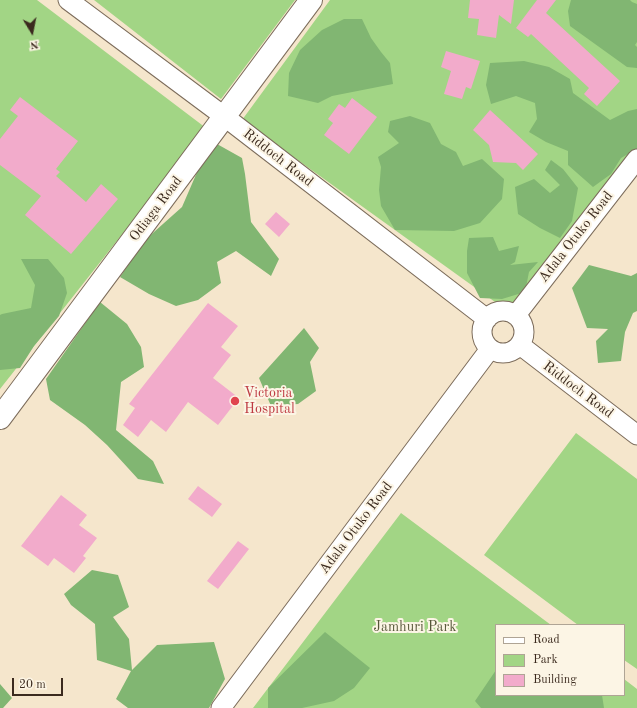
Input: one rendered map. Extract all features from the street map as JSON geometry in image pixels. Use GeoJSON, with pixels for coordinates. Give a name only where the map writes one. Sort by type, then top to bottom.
{"type":"FeatureCollection","features":[{"type":"Feature","properties":{"kind":"main road","name":"Odiaga Road"},"geometry":{"type":"LineString","coordinates":[[0,418],[311,0]]}},
{"type":"Feature","properties":{"kind":"street","name":"Riddoch Road"},"geometry":{"type":"LineString","coordinates":[[68,0],[225,117],[487,319]]}},
{"type":"Feature","properties":{"kind":"street","name":"Adala Otuko Road"},"geometry":{"type":"LineString","coordinates":[[516,316],[637,159]]}},
{"type":"Feature","properties":{"kind":"street"},"geometry":{"type":"LineString","coordinates":[[501,311],[509,312],[516,316],[522,322],[524,330],[524,338],[520,345],[514,350],[506,353],[490,349],[482,335],[483,326],[487,319],[493,314],[501,311]]}},
{"type":"Feature","properties":{"kind":"street","name":"Riddoch Road"},"geometry":{"type":"LineString","coordinates":[[520,345],[637,435]]}},
{"type":"Feature","properties":{"kind":"street","name":"Adala Otuko Road"},"geometry":{"type":"LineString","coordinates":[[221,708],[490,349]]}},
{"type":"Feature","properties":{"kind":"green space"},"geometry":{"type":"Polygon","coordinates":[[[0,0],[37,0],[206,128],[0,389],[0,0]]]}},
{"type":"Feature","properties":{"kind":"green space"},"geometry":{"type":"Polygon","coordinates":[[[94,0],[295,0],[221,99],[94,0]]]}},
{"type":"Feature","properties":{"kind":"green space"},"geometry":{"type":"Polygon","coordinates":[[[330,0],[637,0],[637,151],[509,312],[242,120],[330,0]]]}},
{"type":"Feature","properties":{"kind":"green space"},"geometry":{"type":"Polygon","coordinates":[[[571,0],[630,0],[637,4],[637,42],[635,45],[637,47],[637,68],[627,67],[570,26],[568,11],[571,0]]]}},
{"type":"Feature","properties":{"kind":"green space"},"geometry":{"type":"Polygon","coordinates":[[[344,19],[362,19],[371,38],[390,63],[393,84],[332,96],[318,103],[288,96],[289,73],[300,50],[322,30],[344,19]]]}},
{"type":"Feature","properties":{"kind":"green space"},"geometry":{"type":"Polygon","coordinates":[[[524,61],[549,67],[570,79],[573,93],[610,120],[628,111],[637,109],[637,149],[621,158],[611,174],[593,187],[568,165],[568,151],[546,142],[529,132],[537,119],[535,103],[516,96],[491,104],[486,85],[490,63],[524,61]]]}},
{"type":"Feature","properties":{"kind":"green space"},"geometry":{"type":"Polygon","coordinates":[[[410,116],[430,123],[441,144],[456,152],[463,166],[482,159],[504,179],[502,199],[480,223],[454,231],[395,230],[381,206],[379,190],[381,167],[378,157],[399,143],[388,132],[390,121],[410,116]]]}},
{"type":"Feature","properties":{"kind":"green space"},"geometry":{"type":"Polygon","coordinates":[[[217,144],[242,158],[251,222],[279,259],[271,276],[236,251],[217,262],[221,283],[198,300],[176,306],[149,294],[120,277],[145,240],[182,207],[198,170],[217,144]]]}},
{"type":"Feature","properties":{"kind":"green space"},"geometry":{"type":"Polygon","coordinates":[[[551,160],[563,169],[578,188],[572,221],[560,238],[540,228],[518,214],[515,187],[534,179],[550,193],[560,185],[545,170],[551,160]]]}},
{"type":"Feature","properties":{"kind":"green space"},"geometry":{"type":"Polygon","coordinates":[[[493,237],[499,251],[519,246],[515,262],[510,265],[538,262],[529,272],[525,292],[502,299],[480,298],[467,273],[467,251],[469,238],[493,237]]]}},
{"type":"Feature","properties":{"kind":"green space"},"geometry":{"type":"Polygon","coordinates":[[[21,259],[48,259],[64,278],[67,293],[59,316],[34,346],[20,368],[0,370],[0,315],[31,308],[35,285],[21,259]]]}},
{"type":"Feature","properties":{"kind":"green space"},"geometry":{"type":"Polygon","coordinates":[[[589,265],[631,276],[637,273],[637,311],[633,313],[625,332],[621,361],[598,363],[596,341],[608,329],[587,328],[572,288],[589,265]]]}},
{"type":"Feature","properties":{"kind":"green space"},"geometry":{"type":"Polygon","coordinates":[[[100,302],[127,324],[141,347],[144,367],[121,382],[116,430],[153,461],[164,484],[138,479],[107,445],[85,425],[50,400],[46,379],[100,302]]]}},
{"type":"Feature","properties":{"kind":"green space"},"geometry":{"type":"Polygon","coordinates":[[[304,328],[319,348],[310,362],[316,391],[298,404],[271,406],[259,378],[304,328]]]}},
{"type":"Feature","properties":{"kind":"green space"},"geometry":{"type":"Polygon","coordinates":[[[576,433],[637,479],[637,669],[625,661],[625,624],[577,624],[484,555],[576,433]]]}},
{"type":"Feature","properties":{"kind":"green space","name":"Jamhuri Park"},"geometry":{"type":"Polygon","coordinates":[[[401,513],[550,624],[495,624],[495,696],[625,696],[625,680],[637,689],[637,708],[253,708],[401,513]]]}},
{"type":"Feature","properties":{"kind":"green space"},"geometry":{"type":"Polygon","coordinates":[[[92,570],[118,575],[129,607],[113,617],[129,639],[132,670],[157,645],[214,642],[225,679],[209,708],[128,708],[116,699],[131,671],[97,660],[95,624],[71,605],[64,594],[92,570]]]}},
{"type":"Feature","properties":{"kind":"green space"},"geometry":{"type":"Polygon","coordinates":[[[325,632],[370,668],[354,688],[334,701],[302,708],[268,708],[268,688],[325,632]]]}},
{"type":"Feature","properties":{"kind":"green space"},"geometry":{"type":"Polygon","coordinates":[[[495,671],[495,696],[602,696],[604,708],[481,708],[475,701],[495,671]]]}},
{"type":"Feature","properties":{"kind":"green space"},"geometry":{"type":"Polygon","coordinates":[[[0,684],[12,698],[3,708],[0,708],[0,684]]]}},
{"type":"Feature","properties":{"kind":"building"},"geometry":{"type":"Polygon","coordinates":[[[470,0],[514,0],[511,24],[499,15],[496,38],[477,35],[479,19],[468,18],[470,0]]]}},
{"type":"Feature","properties":{"kind":"building"},"geometry":{"type":"Polygon","coordinates":[[[537,0],[556,0],[546,13],[620,81],[597,106],[584,94],[589,88],[531,34],[528,37],[516,28],[537,0]]]}},
{"type":"Feature","properties":{"kind":"building"},"geometry":{"type":"Polygon","coordinates":[[[446,51],[480,61],[471,89],[466,87],[462,99],[444,94],[451,71],[441,67],[446,51]]]}},
{"type":"Feature","properties":{"kind":"building"},"geometry":{"type":"Polygon","coordinates":[[[20,97],[78,141],[56,169],[60,172],[56,176],[86,202],[101,184],[118,199],[71,254],[25,215],[41,196],[0,165],[0,139],[18,116],[10,110],[20,97]]]}},
{"type":"Feature","properties":{"kind":"building"},"geometry":{"type":"Polygon","coordinates":[[[352,98],[377,117],[349,154],[324,135],[333,123],[328,119],[339,104],[345,108],[352,98]]]}},
{"type":"Feature","properties":{"kind":"building"},"geometry":{"type":"Polygon","coordinates":[[[490,110],[538,154],[523,170],[516,163],[493,162],[489,145],[473,130],[490,110]]]}},
{"type":"Feature","properties":{"kind":"building"},"geometry":{"type":"Polygon","coordinates":[[[276,212],[290,224],[279,237],[265,224],[276,212]]]}},
{"type":"Feature","properties":{"kind":"building"},"geometry":{"type":"Polygon","coordinates":[[[208,303],[238,326],[221,347],[231,355],[213,378],[239,398],[218,425],[188,402],[166,432],[151,420],[138,437],[123,425],[135,408],[129,404],[208,303]]]}},
{"type":"Feature","properties":{"kind":"building"},"geometry":{"type":"Polygon","coordinates":[[[198,486],[222,504],[212,517],[188,499],[198,486]]]}},
{"type":"Feature","properties":{"kind":"building"},"geometry":{"type":"Polygon","coordinates":[[[61,495],[87,515],[79,525],[97,538],[83,556],[86,558],[74,573],[54,558],[48,566],[21,546],[61,495]]]}},
{"type":"Feature","properties":{"kind":"building"},"geometry":{"type":"Polygon","coordinates":[[[238,541],[249,549],[218,589],[207,581],[238,541]]]}},
{"type":"Feature","properties":{"kind":"place","name":"Victoria Hospital"},"geometry":{"type":"Point","coordinates":[235,401]}}]}
